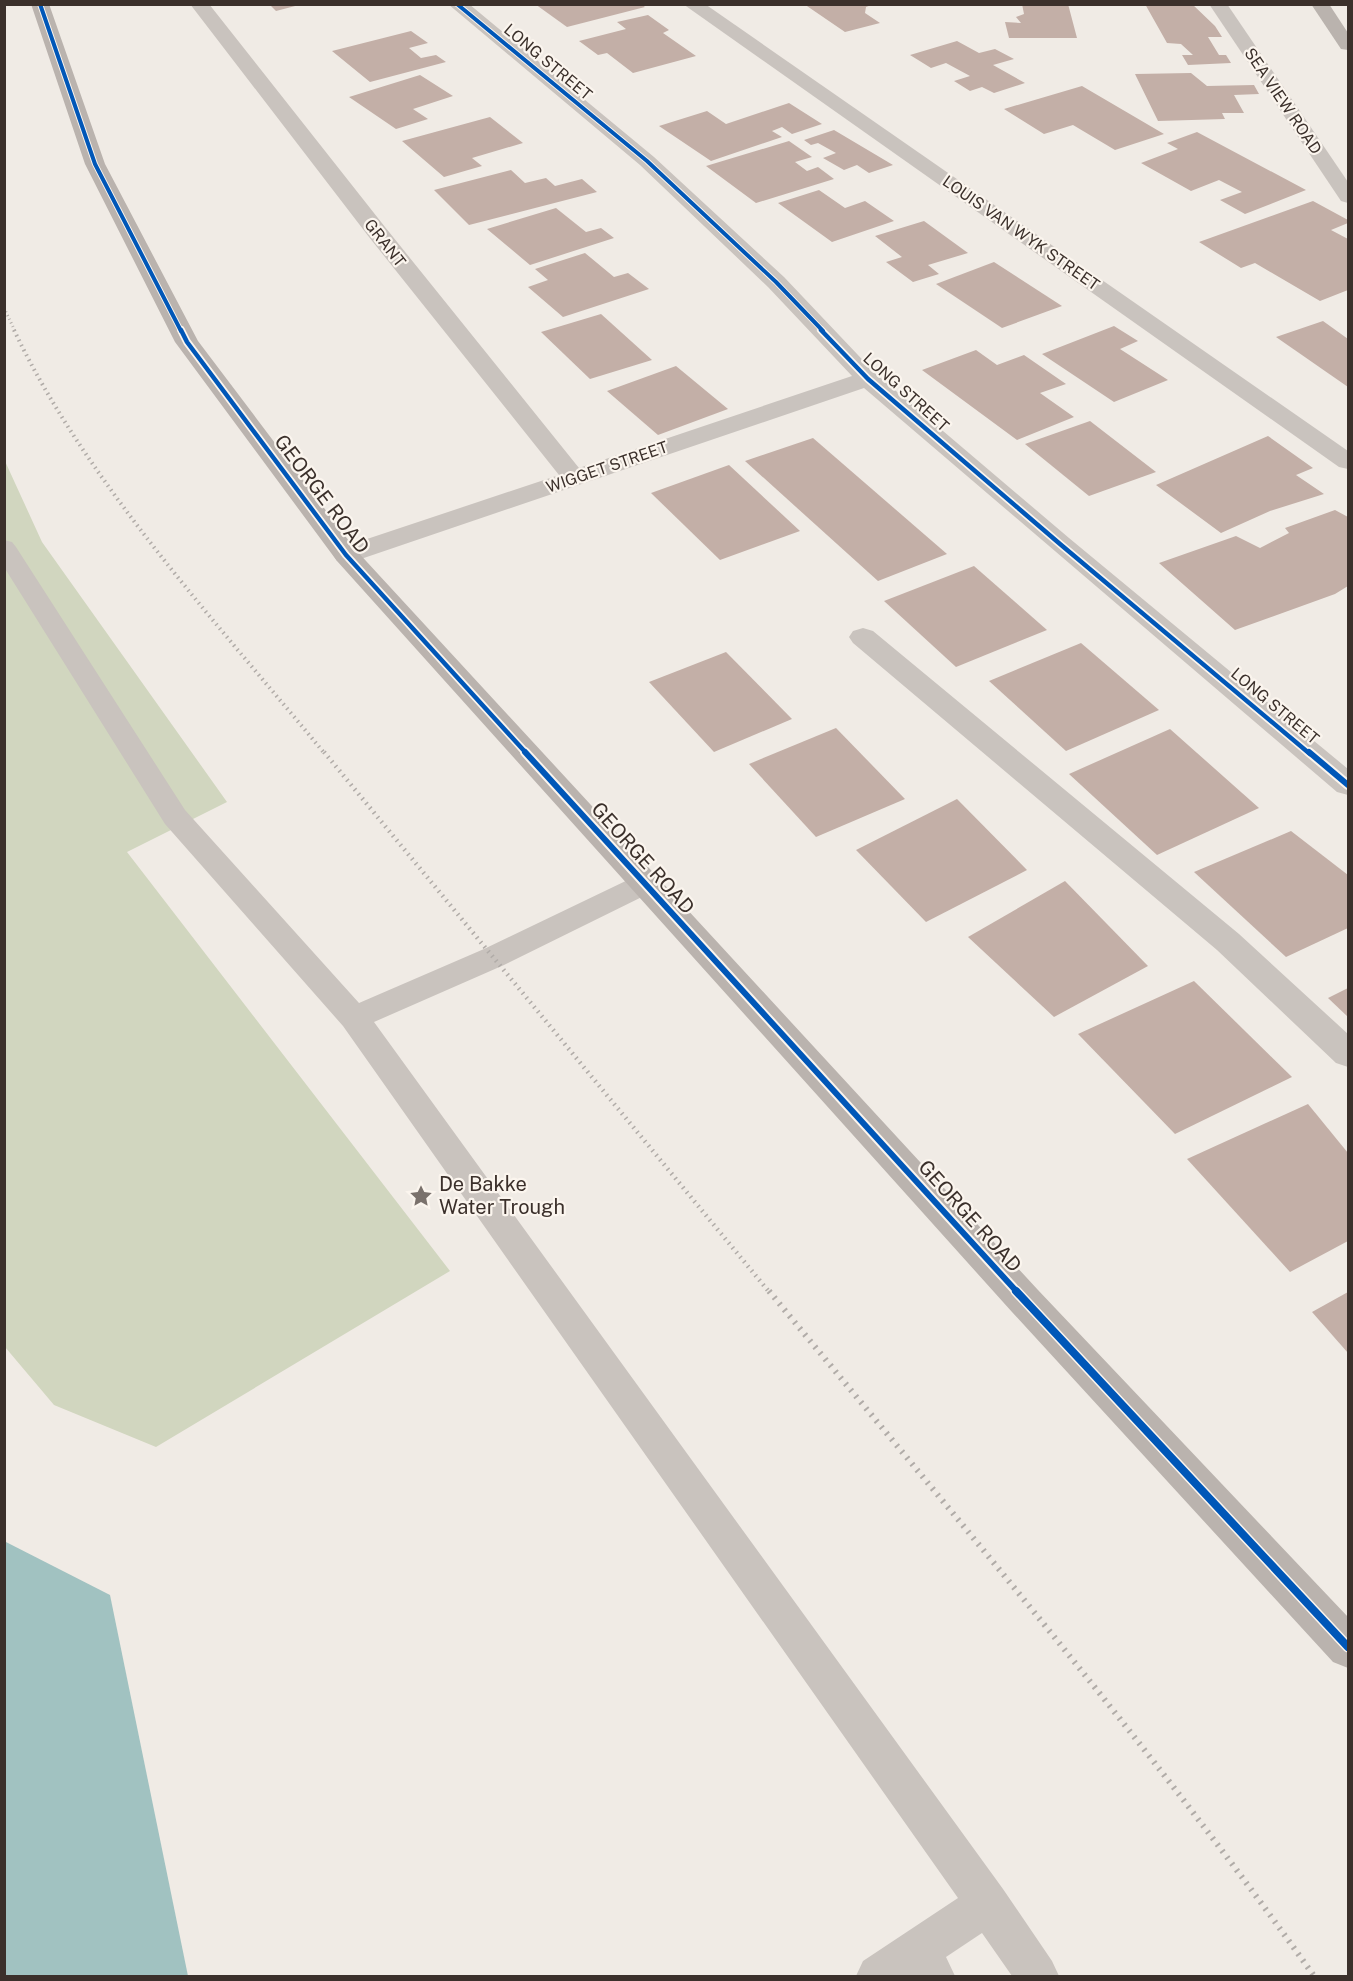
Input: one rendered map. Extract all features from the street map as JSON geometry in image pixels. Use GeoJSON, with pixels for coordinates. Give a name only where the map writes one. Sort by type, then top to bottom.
{"type":"FeatureCollection","features":[{"type":"Feature","properties":{"kind":"street","name":"GEORGE ROAD"},"geometry":{"type":"LineString","coordinates":[[40,4],[94,164],[187,342],[346,555],[1017,1292],[1348,1647]]}},
{"type":"Feature","properties":{"kind":"street","name":"GRANT"},"geometry":{"type":"LineString","coordinates":[[199,4],[384,241],[575,479]]}},
{"type":"Feature","properties":{"kind":"street","name":"LONG STREET"},"geometry":{"type":"LineString","coordinates":[[457,4],[647,161],[776,282],[868,379],[1348,785]]}},
{"type":"Feature","properties":{"kind":"street","name":"LOUIS VAN WYK STREET"},"geometry":{"type":"LineString","coordinates":[[692,4],[1348,462]]}},
{"type":"Feature","properties":{"kind":"street","name":"SEA VIEW ROAD"},"geometry":{"type":"LineString","coordinates":[[1218,4],[1348,197]]}},
{"type":"Feature","properties":{"kind":"street"},"geometry":{"type":"LineString","coordinates":[[1320,4],[1348,45]]}},
{"type":"Feature","properties":{"kind":"street","name":"WIGGET STREET"},"geometry":{"type":"LineString","coordinates":[[346,555],[868,379]]}},
{"type":"Feature","properties":{"kind":"street"},"geometry":{"type":"LineString","coordinates":[[863,637],[1228,942],[1348,1054]]}},
{"type":"Feature","properties":{"kind":"lane"},"geometry":{"type":"LineString","coordinates":[[4,547],[175,817],[354,1018],[988,1904],[1037,1977]]}},
{"type":"Feature","properties":{"kind":"lane"},"geometry":{"type":"LineString","coordinates":[[354,1018],[494,957],[644,884]]}},
{"type":"Feature","properties":{"kind":"lane"},"geometry":{"type":"LineString","coordinates":[[878,1977],[926,1964],[988,1904]]}},
{"type":"Feature","properties":{"kind":"green space"},"geometry":{"type":"Polygon","coordinates":[[[4,459],[42,542],[227,802],[127,852],[450,1271],[156,1447],[54,1405],[5,1347],[4,459]]]}},
{"type":"Feature","properties":{"kind":"water"},"geometry":{"type":"Polygon","coordinates":[[[4,1541],[110,1595],[188,1976],[5,1976],[4,1541]]]}},
{"type":"Feature","properties":{"kind":"building"},"geometry":{"type":"Polygon","coordinates":[[[269,4],[299,4],[299,5],[276,11],[269,4]]]}},
{"type":"Feature","properties":{"kind":"building"},"geometry":{"type":"Polygon","coordinates":[[[535,4],[641,4],[645,7],[567,27],[535,4]]]}},
{"type":"Feature","properties":{"kind":"building"},"geometry":{"type":"Polygon","coordinates":[[[804,4],[874,4],[866,7],[865,13],[880,23],[845,32],[804,4]]]}},
{"type":"Feature","properties":{"kind":"building"},"geometry":{"type":"Polygon","coordinates":[[[1022,4],[1068,4],[1077,38],[1009,38],[1005,22],[1021,23],[1016,17],[1024,14],[1022,4]]]}},
{"type":"Feature","properties":{"kind":"building"},"geometry":{"type":"Polygon","coordinates":[[[1145,4],[1192,4],[1215,26],[1222,37],[1208,37],[1219,55],[1226,55],[1231,63],[1188,65],[1182,55],[1193,55],[1181,44],[1167,43],[1145,4]]]}},
{"type":"Feature","properties":{"kind":"building"},"geometry":{"type":"Polygon","coordinates":[[[648,15],[669,30],[663,33],[696,56],[633,73],[607,53],[598,55],[579,41],[626,29],[617,22],[648,15]]]}},
{"type":"Feature","properties":{"kind":"building"},"geometry":{"type":"Polygon","coordinates":[[[411,31],[428,43],[409,48],[421,58],[436,55],[446,62],[370,82],[332,51],[411,31]]]}},
{"type":"Feature","properties":{"kind":"building"},"geometry":{"type":"Polygon","coordinates":[[[957,41],[979,53],[995,49],[1014,59],[993,65],[1025,83],[994,93],[982,87],[970,91],[954,81],[970,76],[946,63],[931,68],[910,55],[957,41]]]}},
{"type":"Feature","properties":{"kind":"building"},"geometry":{"type":"Polygon","coordinates":[[[1191,73],[1207,86],[1254,85],[1259,94],[1234,95],[1244,113],[1222,113],[1225,119],[1158,121],[1135,74],[1191,73]]]}},
{"type":"Feature","properties":{"kind":"building"},"geometry":{"type":"Polygon","coordinates":[[[420,75],[453,96],[413,109],[428,119],[396,129],[349,97],[420,75]]]}},
{"type":"Feature","properties":{"kind":"building"},"geometry":{"type":"Polygon","coordinates":[[[1082,86],[1164,134],[1115,150],[1073,125],[1044,134],[1004,109],[1082,86]]]}},
{"type":"Feature","properties":{"kind":"building"},"geometry":{"type":"Polygon","coordinates":[[[789,103],[822,124],[792,134],[782,127],[772,131],[782,137],[711,161],[659,126],[707,111],[726,124],[789,103]]]}},
{"type":"Feature","properties":{"kind":"building"},"geometry":{"type":"Polygon","coordinates":[[[490,117],[523,143],[472,158],[482,166],[444,177],[402,141],[490,117]]]}},
{"type":"Feature","properties":{"kind":"building"},"geometry":{"type":"Polygon","coordinates":[[[834,130],[893,165],[869,173],[857,165],[844,170],[823,158],[836,153],[818,143],[811,145],[804,140],[834,130]]]}},
{"type":"Feature","properties":{"kind":"building"},"geometry":{"type":"Polygon","coordinates":[[[1197,132],[1306,190],[1245,214],[1220,200],[1242,192],[1219,180],[1191,191],[1141,163],[1178,149],[1167,143],[1197,132]]]}},
{"type":"Feature","properties":{"kind":"building"},"geometry":{"type":"Polygon","coordinates":[[[789,141],[812,157],[795,162],[807,171],[818,167],[834,179],[756,203],[706,166],[789,141]]]}},
{"type":"Feature","properties":{"kind":"building"},"geometry":{"type":"Polygon","coordinates":[[[511,170],[525,183],[546,178],[555,186],[582,179],[597,192],[469,225],[434,190],[511,170]]]}},
{"type":"Feature","properties":{"kind":"building"},"geometry":{"type":"Polygon","coordinates":[[[819,190],[845,208],[865,201],[894,221],[832,242],[778,203],[819,190]]]}},
{"type":"Feature","properties":{"kind":"building"},"geometry":{"type":"Polygon","coordinates":[[[1313,201],[1348,220],[1348,223],[1331,230],[1348,239],[1348,290],[1320,301],[1255,263],[1241,268],[1199,242],[1313,201]]]}},
{"type":"Feature","properties":{"kind":"building"},"geometry":{"type":"Polygon","coordinates":[[[556,208],[586,232],[601,228],[614,238],[530,265],[487,229],[556,208]]]}},
{"type":"Feature","properties":{"kind":"building"},"geometry":{"type":"Polygon","coordinates":[[[924,221],[968,253],[928,265],[939,274],[913,282],[886,262],[902,257],[875,236],[924,221]]]}},
{"type":"Feature","properties":{"kind":"building"},"geometry":{"type":"Polygon","coordinates":[[[585,253],[614,277],[628,273],[649,289],[563,317],[528,287],[548,280],[535,269],[585,253]]]}},
{"type":"Feature","properties":{"kind":"building"},"geometry":{"type":"Polygon","coordinates":[[[994,262],[1062,306],[1002,328],[936,284],[994,262]]]}},
{"type":"Feature","properties":{"kind":"building"},"geometry":{"type":"Polygon","coordinates":[[[601,314],[652,360],[590,379],[541,332],[601,314]]]}},
{"type":"Feature","properties":{"kind":"building"},"geometry":{"type":"Polygon","coordinates":[[[1323,321],[1348,339],[1348,387],[1276,337],[1323,321]]]}},
{"type":"Feature","properties":{"kind":"building"},"geometry":{"type":"Polygon","coordinates":[[[1114,326],[1138,341],[1120,349],[1168,380],[1114,402],[1042,354],[1114,326]]]}},
{"type":"Feature","properties":{"kind":"building"},"geometry":{"type":"Polygon","coordinates":[[[976,350],[997,365],[1024,355],[1066,384],[1040,393],[1074,417],[1017,440],[922,370],[976,350]]]}},
{"type":"Feature","properties":{"kind":"building"},"geometry":{"type":"Polygon","coordinates":[[[676,366],[728,409],[658,435],[607,391],[676,366]]]}},
{"type":"Feature","properties":{"kind":"building"},"geometry":{"type":"Polygon","coordinates":[[[1090,421],[1156,472],[1089,496],[1025,444],[1090,421]]]}},
{"type":"Feature","properties":{"kind":"building"},"geometry":{"type":"Polygon","coordinates":[[[1268,436],[1313,468],[1296,475],[1324,494],[1270,511],[1221,533],[1156,485],[1268,436]]]}},
{"type":"Feature","properties":{"kind":"building"},"geometry":{"type":"Polygon","coordinates":[[[813,438],[947,554],[878,581],[745,461],[813,438]]]}},
{"type":"Feature","properties":{"kind":"building"},"geometry":{"type":"Polygon","coordinates":[[[729,465],[800,531],[720,560],[651,493],[729,465]]]}},
{"type":"Feature","properties":{"kind":"building"},"geometry":{"type":"Polygon","coordinates":[[[1335,510],[1348,517],[1348,586],[1335,594],[1235,630],[1159,563],[1236,536],[1260,548],[1289,533],[1285,528],[1335,510]]]}},
{"type":"Feature","properties":{"kind":"building"},"geometry":{"type":"Polygon","coordinates":[[[974,566],[1047,630],[956,667],[884,601],[974,566]]]}},
{"type":"Feature","properties":{"kind":"building"},"geometry":{"type":"Polygon","coordinates":[[[1081,643],[1159,710],[1066,751],[989,681],[1081,643]]]}},
{"type":"Feature","properties":{"kind":"building"},"geometry":{"type":"Polygon","coordinates":[[[726,652],[792,719],[714,752],[649,682],[726,652]]]}},
{"type":"Feature","properties":{"kind":"building"},"geometry":{"type":"Polygon","coordinates":[[[836,728],[905,799],[816,837],[749,764],[836,728]]]}},
{"type":"Feature","properties":{"kind":"building"},"geometry":{"type":"Polygon","coordinates":[[[1170,729],[1259,808],[1157,855],[1069,774],[1170,729]]]}},
{"type":"Feature","properties":{"kind":"building"},"geometry":{"type":"Polygon","coordinates":[[[957,799],[1027,870],[926,922],[856,850],[957,799]]]}},
{"type":"Feature","properties":{"kind":"building"},"geometry":{"type":"Polygon","coordinates":[[[1291,831],[1348,875],[1348,928],[1286,957],[1194,872],[1291,831]]]}},
{"type":"Feature","properties":{"kind":"building"},"geometry":{"type":"Polygon","coordinates":[[[1065,881],[1148,966],[1054,1017],[968,937],[1065,881]]]}},
{"type":"Feature","properties":{"kind":"building"},"geometry":{"type":"Polygon","coordinates":[[[1194,981],[1292,1077],[1175,1134],[1078,1034],[1194,981]]]}},
{"type":"Feature","properties":{"kind":"building"},"geometry":{"type":"Polygon","coordinates":[[[1348,988],[1348,1017],[1328,998],[1348,988]]]}},
{"type":"Feature","properties":{"kind":"building"},"geometry":{"type":"Polygon","coordinates":[[[1308,1104],[1348,1153],[1348,1241],[1290,1272],[1187,1159],[1308,1104]]]}},
{"type":"Feature","properties":{"kind":"building"},"geometry":{"type":"Polygon","coordinates":[[[1348,1292],[1348,1353],[1312,1312],[1348,1292]]]}},
{"type":"Feature","properties":{"kind":"railway"},"geometry":{"type":"LineString","coordinates":[[4,308],[15,331]]}},
{"type":"Feature","properties":{"kind":"railway"},"geometry":{"type":"LineString","coordinates":[[14,330],[44,387],[116,497],[199,603],[325,754]]}},
{"type":"Feature","properties":{"kind":"railway"},"geometry":{"type":"LineString","coordinates":[[324,752],[770,1293]]}},
{"type":"Feature","properties":{"kind":"railway"},"geometry":{"type":"LineString","coordinates":[[769,1291],[1116,1714],[1250,1887],[1314,1976]]}},
{"type":"Feature","properties":{"kind":"cycle path"},"geometry":{"type":"LineString","coordinates":[[40,4],[95,164],[187,342],[346,555],[1025,1301],[1348,1647]]}},
{"type":"Feature","properties":{"kind":"cycle path"},"geometry":{"type":"LineString","coordinates":[[457,4],[647,161],[776,282],[868,379],[1060,544],[1348,785]]}},
{"type":"Feature","properties":{"kind":"place","name":"De Bakke Water Trough"},"geometry":{"type":"Point","coordinates":[421,1196]}}]}
